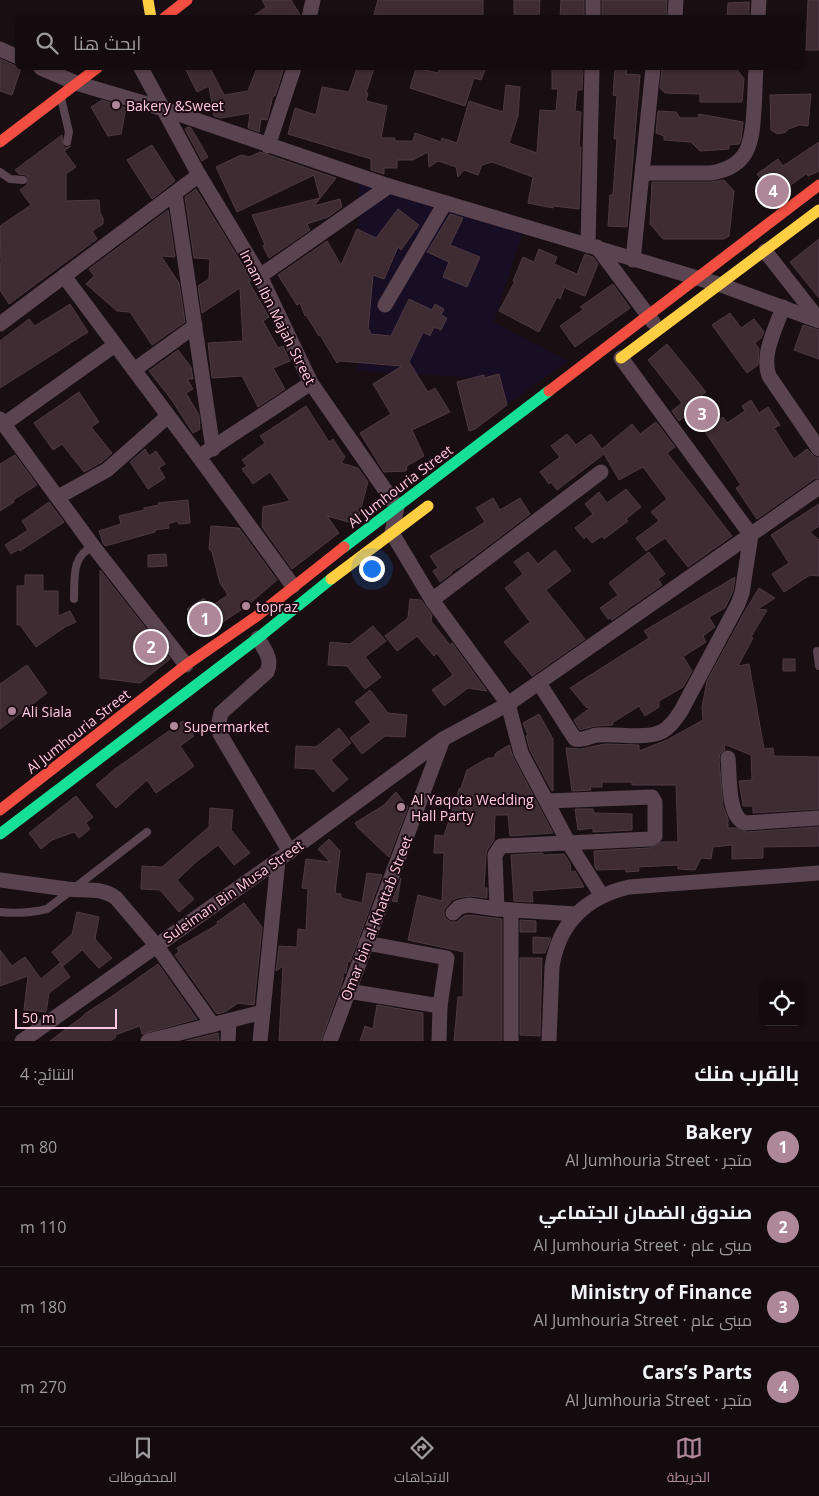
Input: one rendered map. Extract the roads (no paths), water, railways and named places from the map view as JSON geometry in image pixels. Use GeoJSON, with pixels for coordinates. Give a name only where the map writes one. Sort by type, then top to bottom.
{"type":"FeatureCollection","features":[{"type":"Feature","properties":{"kind":"main road"},"geometry":{"type":"LineString","coordinates":[[148,0],[150,15]]}},
{"type":"Feature","properties":{"kind":"main road"},"geometry":{"type":"LineString","coordinates":[[168,15],[187,0]]}},
{"type":"Feature","properties":{"kind":"main road"},"geometry":{"type":"LineString","coordinates":[[0,142],[94,70]]}},
{"type":"Feature","properties":{"kind":"main road","name":"Al Jumhouria Street"},"geometry":{"type":"LineString","coordinates":[[0,810],[186,665],[256,616],[819,185]]}},
{"type":"Feature","properties":{"kind":"main road"},"geometry":{"type":"LineString","coordinates":[[617,361],[819,210]]}},
{"type":"Feature","properties":{"kind":"main road"},"geometry":{"type":"LineString","coordinates":[[0,834],[440,497]]}},
{"type":"Feature","properties":{"kind":"street"},"geometry":{"type":"LineString","coordinates":[[310,15],[313,0]]}},
{"type":"Feature","properties":{"kind":"street"},"geometry":{"type":"LineString","coordinates":[[593,0],[593,15]]}},
{"type":"Feature","properties":{"kind":"street"},"geometry":{"type":"LineString","coordinates":[[675,15],[676,0]]}},
{"type":"Feature","properties":{"kind":"street"},"geometry":{"type":"LineString","coordinates":[[758,15],[759,0]]}},
{"type":"Feature","properties":{"kind":"street"},"geometry":{"type":"LineString","coordinates":[[0,49],[15,56]]}},
{"type":"Feature","properties":{"kind":"street"},"geometry":{"type":"LineString","coordinates":[[46,70],[76,83],[164,110],[389,186],[633,260],[697,277],[819,320]]}},
{"type":"Feature","properties":{"kind":"street","name":"Imam Ibn Majah Street"},"geometry":{"type":"LineString","coordinates":[[142,70],[199,175],[260,276],[311,383],[397,507]]}},
{"type":"Feature","properties":{"kind":"street"},"geometry":{"type":"LineString","coordinates":[[268,146],[293,70]]}},
{"type":"Feature","properties":{"kind":"street"},"geometry":{"type":"LineString","coordinates":[[592,70],[592,246],[659,330]]}},
{"type":"Feature","properties":{"kind":"street"},"geometry":{"type":"LineString","coordinates":[[633,260],[653,70]]}},
{"type":"Feature","properties":{"kind":"street"},"geometry":{"type":"LineString","coordinates":[[643,173],[711,173],[737,163],[743,157],[752,141],[756,70]]}},
{"type":"Feature","properties":{"kind":"street"},"geometry":{"type":"LineString","coordinates":[[0,324],[199,175]]}},
{"type":"Feature","properties":{"kind":"street"},"geometry":{"type":"LineString","coordinates":[[260,276],[389,186]]}},
{"type":"Feature","properties":{"kind":"street"},"geometry":{"type":"LineString","coordinates":[[175,194],[213,449]]}},
{"type":"Feature","properties":{"kind":"street"},"geometry":{"type":"LineString","coordinates":[[384,305],[445,203]]}},
{"type":"Feature","properties":{"kind":"street"},"geometry":{"type":"LineString","coordinates":[[765,251],[819,320]]}},
{"type":"Feature","properties":{"kind":"street"},"geometry":{"type":"LineString","coordinates":[[64,276],[293,586]]}},
{"type":"Feature","properties":{"kind":"street"},"geometry":{"type":"LineString","coordinates":[[783,307],[766,358],[767,369],[769,376],[819,449]]}},
{"type":"Feature","properties":{"kind":"street"},"geometry":{"type":"LineString","coordinates":[[134,370],[195,326]]}},
{"type":"Feature","properties":{"kind":"street"},"geometry":{"type":"LineString","coordinates":[[115,345],[2,421],[93,546],[186,665]]}},
{"type":"Feature","properties":{"kind":"street"},"geometry":{"type":"LineString","coordinates":[[539,683],[575,739],[579,740],[598,735],[662,732],[673,724],[681,711],[742,593],[751,535],[617,361]]}},
{"type":"Feature","properties":{"kind":"street"},"geometry":{"type":"LineString","coordinates":[[198,457],[213,449],[311,383]]}},
{"type":"Feature","properties":{"kind":"street"},"geometry":{"type":"LineString","coordinates":[[58,497],[107,470],[168,416]]}},
{"type":"Feature","properties":{"kind":"street"},"geometry":{"type":"LineString","coordinates":[[432,600],[601,472]]}},
{"type":"Feature","properties":{"kind":"street","name":"Suleiman Bin Musa Street"},"geometry":{"type":"LineString","coordinates":[[28,1039],[156,945],[284,856],[443,739],[508,704],[819,487]]}},
{"type":"Feature","properties":{"kind":"street"},"geometry":{"type":"LineString","coordinates":[[397,507],[392,533],[432,600],[508,704],[521,753],[568,842],[602,896]]}},
{"type":"Feature","properties":{"kind":"street"},"geometry":{"type":"LineString","coordinates":[[258,638],[270,660],[270,666],[267,672],[221,712],[219,722],[220,734],[284,856],[260,1041]]}},
{"type":"Feature","properties":{"kind":"street","name":"Omar bin al-Khattab Street"},"geometry":{"type":"LineString","coordinates":[[330,1041],[443,739]]}},
{"type":"Feature","properties":{"kind":"street"},"geometry":{"type":"LineString","coordinates":[[728,758],[732,809],[738,820],[745,823],[819,818]]}},
{"type":"Feature","properties":{"kind":"street"},"geometry":{"type":"LineString","coordinates":[[512,1041],[504,910],[495,855],[498,849],[505,846],[652,839],[655,834],[655,800],[650,797],[547,801]]}},
{"type":"Feature","properties":{"kind":"street"},"geometry":{"type":"LineString","coordinates":[[549,1041],[552,967],[562,933],[577,914],[602,896],[630,888],[819,873]]}},
{"type":"Feature","properties":{"kind":"street"},"geometry":{"type":"LineString","coordinates":[[0,880],[70,890],[98,890],[116,898],[156,945],[213,1025]]}},
{"type":"Feature","properties":{"kind":"street"},"geometry":{"type":"LineString","coordinates":[[453,913],[459,907],[467,905],[504,910],[577,914]]}},
{"type":"Feature","properties":{"kind":"street"},"geometry":{"type":"LineString","coordinates":[[366,944],[447,958],[440,1006],[439,1041]]}},
{"type":"Feature","properties":{"kind":"street"},"geometry":{"type":"LineString","coordinates":[[348,991],[440,1006]]}},
{"type":"Feature","properties":{"kind":"street"},"geometry":{"type":"LineString","coordinates":[[148,1041],[263,1012]]}},
{"type":"Feature","properties":{"kind":"street"},"geometry":{"type":"LineString","coordinates":[[228,1041],[229,1021]]}},
{"type":"Feature","properties":{"kind":"lane"},"geometry":{"type":"LineString","coordinates":[[61,96],[69,132],[67,142]]}},
{"type":"Feature","properties":{"kind":"lane"},"geometry":{"type":"LineString","coordinates":[[0,172],[10,179],[23,180]]}},
{"type":"Feature","properties":{"kind":"lane"},"geometry":{"type":"LineString","coordinates":[[74,598],[77,562],[86,549],[93,546]]}},
{"type":"Feature","properties":{"kind":"lane"},"geometry":{"type":"LineString","coordinates":[[817,651],[819,666]]}},
{"type":"Feature","properties":{"kind":"lane"},"geometry":{"type":"LineString","coordinates":[[0,912],[17,914],[47,909],[148,832]]}},
{"type":"Feature","properties":{"kind":"place","name":"Bakery &Sweet"},"geometry":{"type":"Point","coordinates":[116,105]}},
{"type":"Feature","properties":{"kind":"place","name":"Cars’s Parts"},"geometry":{"type":"Point","coordinates":[773,191]}},
{"type":"Feature","properties":{"kind":"place","name":"Ministry of Finance"},"geometry":{"type":"Point","coordinates":[702,414]}},
{"type":"Feature","properties":{"kind":"place","name":"topraz"},"geometry":{"type":"Point","coordinates":[246,606]}},
{"type":"Feature","properties":{"kind":"place","name":"Bakery"},"geometry":{"type":"Point","coordinates":[205,619]}},
{"type":"Feature","properties":{"kind":"place","name":"صندوق الضمان الجتماعي"},"geometry":{"type":"Point","coordinates":[151,647]}},
{"type":"Feature","properties":{"kind":"place","name":"Ali Siala"},"geometry":{"type":"Point","coordinates":[12,711]}},
{"type":"Feature","properties":{"kind":"place","name":"Supermarket"},"geometry":{"type":"Point","coordinates":[174,726]}},
{"type":"Feature","properties":{"kind":"place","name":"Al Yaqota Wedding Hall Party"},"geometry":{"type":"Point","coordinates":[401,807]}}]}
